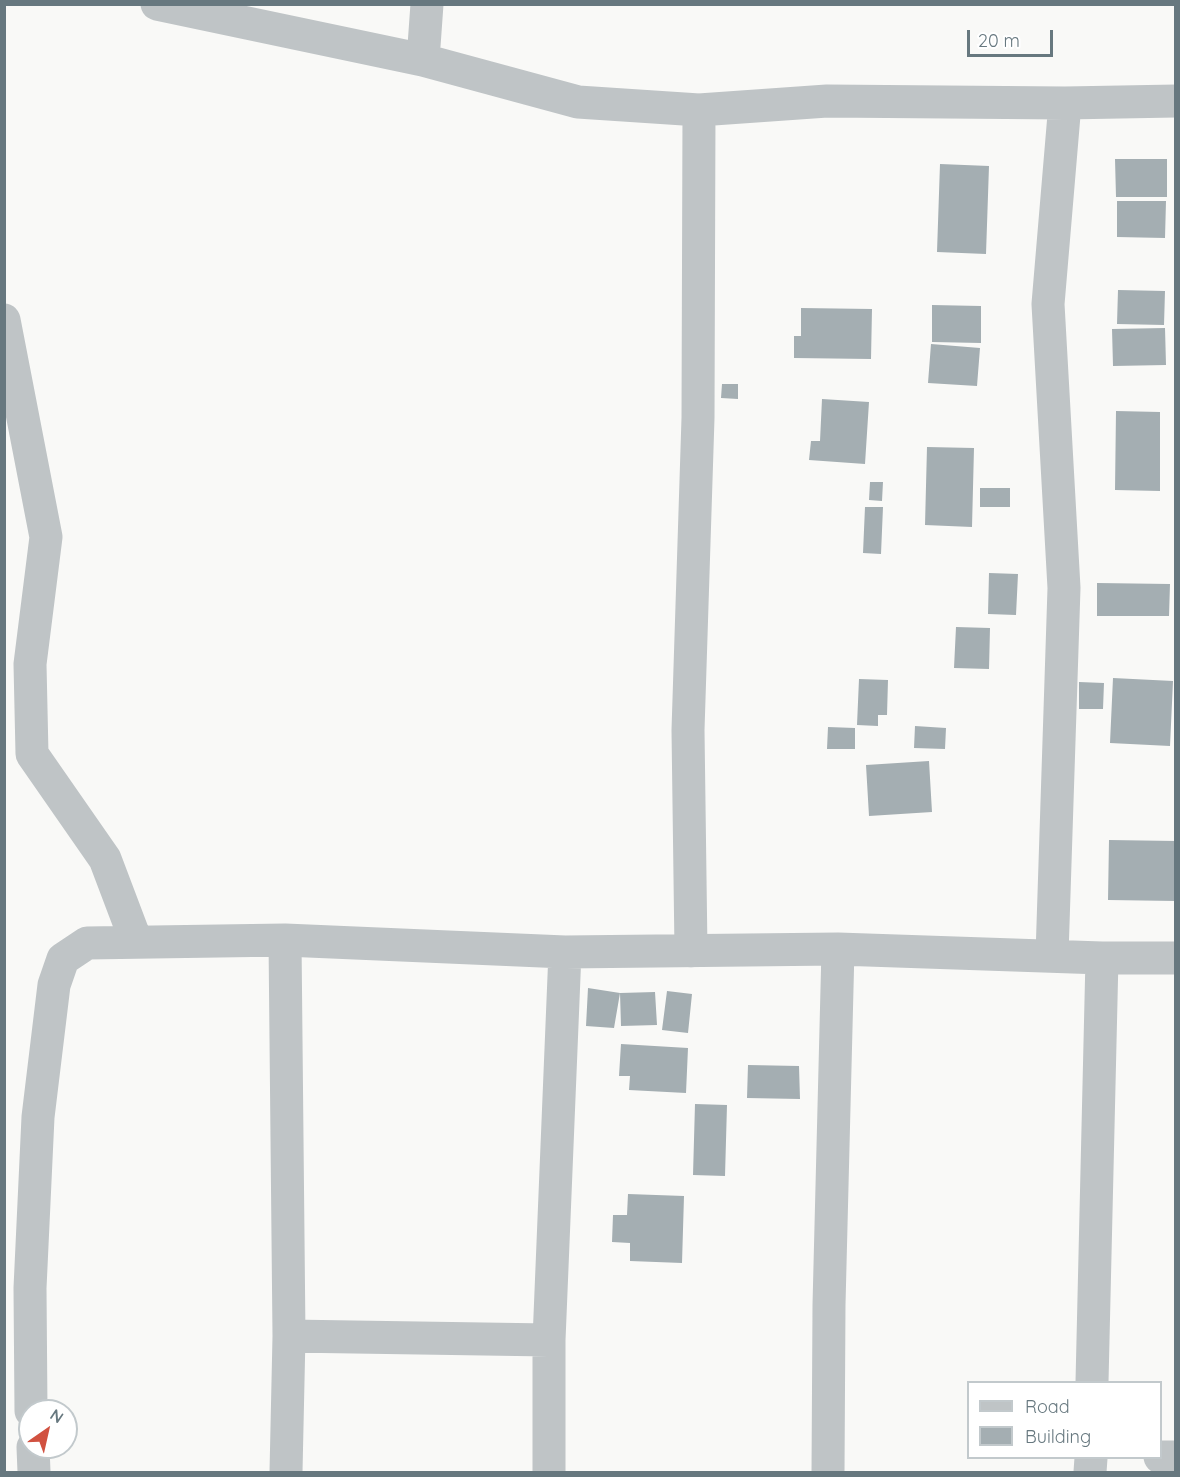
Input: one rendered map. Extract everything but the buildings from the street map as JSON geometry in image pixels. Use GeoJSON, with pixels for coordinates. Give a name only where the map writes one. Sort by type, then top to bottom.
{"type":"FeatureCollection","features":[{"type":"Feature","properties":{"kind":"street"},"geometry":{"type":"LineString","coordinates":[[157,4],[423,60],[578,102],[699,110],[827,101],[1065,103],[1176,101]]}},
{"type":"Feature","properties":{"kind":"street"},"geometry":{"type":"LineString","coordinates":[[423,60],[427,4]]}},
{"type":"Feature","properties":{"kind":"street"},"geometry":{"type":"LineString","coordinates":[[1052,955],[1064,588],[1048,304],[1065,103]]}},
{"type":"Feature","properties":{"kind":"street"},"geometry":{"type":"LineString","coordinates":[[691,951],[688,730],[698,418],[699,110]]}},
{"type":"Feature","properties":{"kind":"street"},"geometry":{"type":"LineString","coordinates":[[4,320],[46,537],[30,664],[32,754],[105,859],[136,941]]}},
{"type":"Feature","properties":{"kind":"street"},"geometry":{"type":"LineString","coordinates":[[285,940],[290,1336],[286,1473]]}},
{"type":"Feature","properties":{"kind":"street"},"geometry":{"type":"LineString","coordinates":[[31,1399],[30,1288],[37,1140],[54,985],[63,959],[87,943],[285,940],[565,952],[838,949],[1102,958],[1176,958]]}},
{"type":"Feature","properties":{"kind":"street"},"geometry":{"type":"LineString","coordinates":[[828,1473],[829,1305],[838,949]]}},
{"type":"Feature","properties":{"kind":"street"},"geometry":{"type":"LineString","coordinates":[[549,1473],[549,1340],[565,952]]}},
{"type":"Feature","properties":{"kind":"street"},"geometry":{"type":"LineString","coordinates":[[1092,1381],[1102,958]]}},
{"type":"Feature","properties":{"kind":"street"},"geometry":{"type":"LineString","coordinates":[[290,1336],[549,1340]]}}]}
